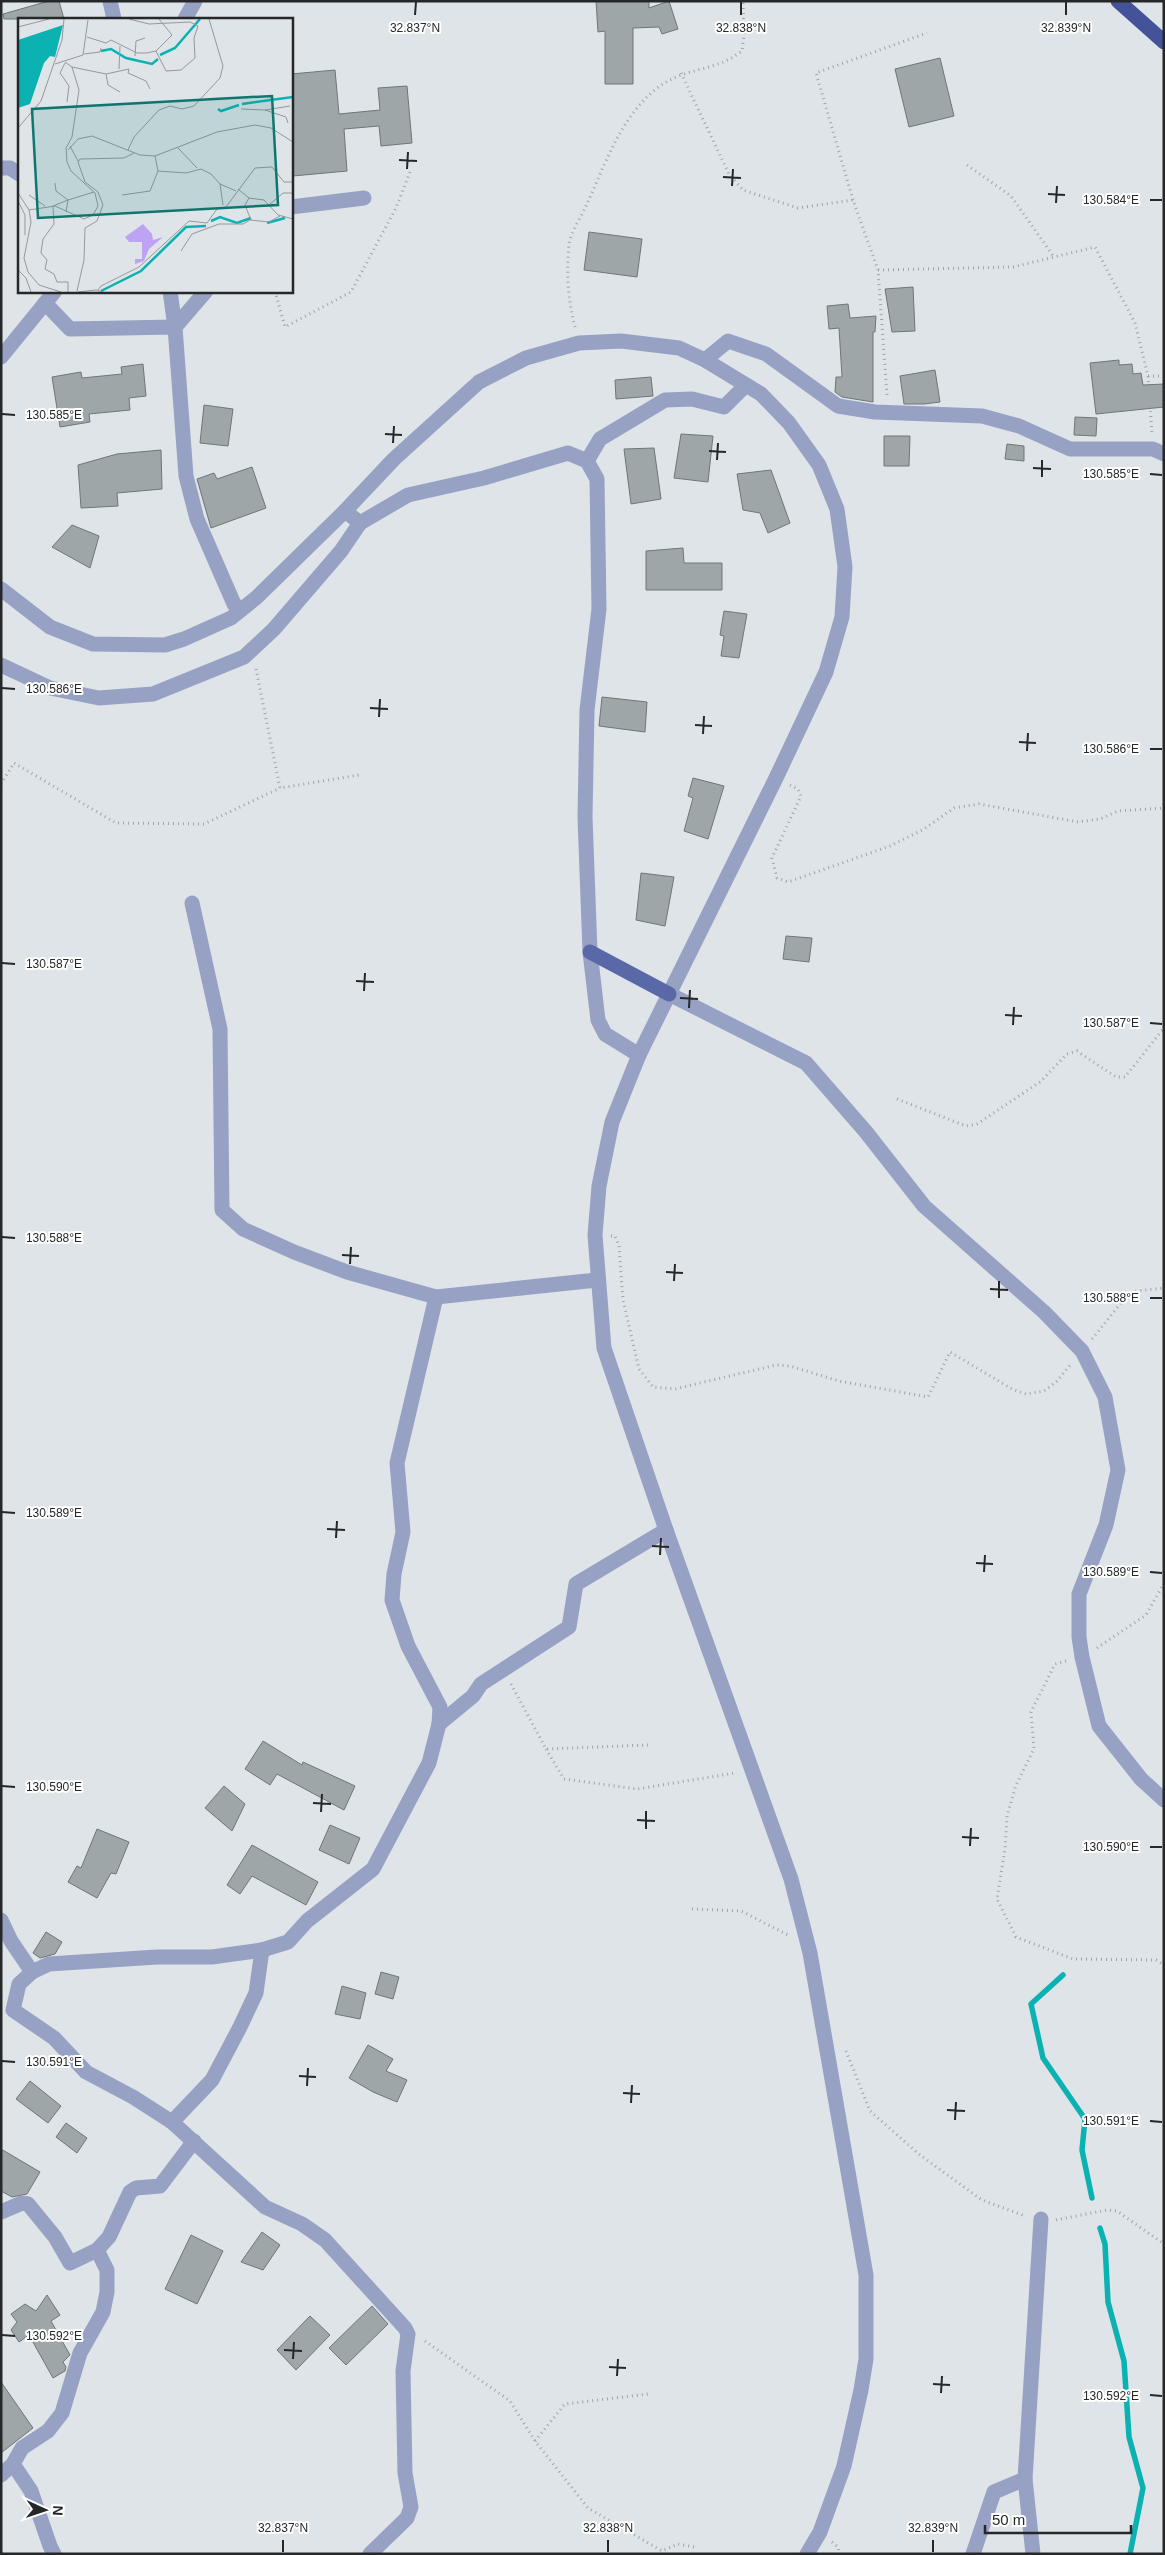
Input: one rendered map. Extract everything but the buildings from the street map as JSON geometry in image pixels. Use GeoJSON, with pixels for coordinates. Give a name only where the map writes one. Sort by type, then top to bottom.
{"type":"FeatureCollection","features":[{"type":"Feature","properties":{"kind":"highway"},"geometry":{"type":"LineString","coordinates":[[1118,1],[1164,42]]}},
{"type":"Feature","properties":{"kind":"main road"},"geometry":{"type":"LineString","coordinates":[[590,952],[669,994]]}},
{"type":"Feature","properties":{"kind":"street"},"geometry":{"type":"LineString","coordinates":[[110,1],[114,18]]}},
{"type":"Feature","properties":{"kind":"street"},"geometry":{"type":"LineString","coordinates":[[186,18],[195,1]]}},
{"type":"Feature","properties":{"kind":"street"},"geometry":{"type":"LineString","coordinates":[[1,168],[10,168],[18,173]]}},
{"type":"Feature","properties":{"kind":"street"},"geometry":{"type":"LineString","coordinates":[[292,207],[364,198]]}},
{"type":"Feature","properties":{"kind":"street"},"geometry":{"type":"LineString","coordinates":[[1,357],[54,292]]}},
{"type":"Feature","properties":{"kind":"street"},"geometry":{"type":"LineString","coordinates":[[170,292],[175,327],[186,476],[197,518],[234,604],[241,609]]}},
{"type":"Feature","properties":{"kind":"street"},"geometry":{"type":"LineString","coordinates":[[45,303],[70,329],[175,327],[205,292]]}},
{"type":"Feature","properties":{"kind":"street"},"geometry":{"type":"LineString","coordinates":[[705,360],[728,340],[766,354],[838,406],[889,412],[982,416],[1019,426],[1070,449],[1158,452]]}},
{"type":"Feature","properties":{"kind":"street"},"geometry":{"type":"LineString","coordinates":[[1,589],[50,627],[93,644],[165,645],[184,640],[231,618],[256,597],[345,512],[394,459],[480,382],[526,358],[579,343],[621,341],[679,348],[705,360],[761,394],[790,423],[819,465],[837,509],[845,566],[842,617],[826,672],[776,778],[639,1055],[612,1122],[599,1186],[595,1235],[597,1280],[604,1348],[666,1530],[791,1879],[808,1946],[828,2047],[866,2275],[866,2359],[861,2390],[844,2466],[820,2532],[808,2554]]}},
{"type":"Feature","properties":{"kind":"street"},"geometry":{"type":"LineString","coordinates":[[587,461],[600,439],[665,400],[692,399],[724,407],[746,384]]}},
{"type":"Feature","properties":{"kind":"street"},"geometry":{"type":"LineString","coordinates":[[1,665],[50,688],[99,698],[153,694],[244,657],[274,628],[341,550],[360,523],[408,495],[484,478],[568,454],[587,461],[597,479],[599,609],[587,710],[586,817],[590,952],[598,1020],[605,1034],[639,1055]]}},
{"type":"Feature","properties":{"kind":"street"},"geometry":{"type":"LineString","coordinates":[[345,512],[360,523]]}},
{"type":"Feature","properties":{"kind":"street"},"geometry":{"type":"LineString","coordinates":[[192,903],[220,1029],[222,1210],[243,1229],[294,1252],[347,1272],[436,1297],[597,1280]]}},
{"type":"Feature","properties":{"kind":"street"},"geometry":{"type":"LineString","coordinates":[[669,994],[806,1063],[866,1132],[924,1206],[1044,1312],[1082,1351],[1104,1397],[1118,1470],[1106,1525],[1079,1594],[1079,1638],[1082,1656],[1099,1726],[1141,1779],[1164,1800]]}},
{"type":"Feature","properties":{"kind":"street"},"geometry":{"type":"LineString","coordinates":[[370,2554],[407,2518],[411,2507],[405,2473],[403,2371],[408,2334],[325,2240],[302,2224],[264,2207],[172,2122],[133,2097],[86,2072],[54,2038],[13,2010],[19,1984],[32,1972],[49,1964],[157,1957],[212,1957],[262,1950],[288,1942],[308,1921],[373,1869],[429,1763],[439,1724],[440,1707],[408,1646],[392,1600],[394,1574],[403,1532],[397,1463],[436,1297]]}},
{"type":"Feature","properties":{"kind":"street"},"geometry":{"type":"LineString","coordinates":[[439,1724],[473,1696],[481,1684],[569,1628],[576,1584],[666,1530]]}},
{"type":"Feature","properties":{"kind":"street"},"geometry":{"type":"LineString","coordinates":[[1,1920],[11,1941],[32,1972]]}},
{"type":"Feature","properties":{"kind":"street"},"geometry":{"type":"LineString","coordinates":[[172,2122],[212,2080],[240,2028],[256,1993],[262,1950]]}},
{"type":"Feature","properties":{"kind":"street"},"geometry":{"type":"LineString","coordinates":[[1,2212],[22,2203],[28,2204],[55,2237],[70,2263],[97,2250],[108,2237],[130,2192],[136,2188],[160,2186],[194,2141]]}},
{"type":"Feature","properties":{"kind":"street"},"geometry":{"type":"LineString","coordinates":[[1033,2554],[1025,2479],[1041,2219]]}},
{"type":"Feature","properties":{"kind":"street"},"geometry":{"type":"LineString","coordinates":[[1,2474],[13,2464],[22,2448],[48,2431],[62,2413],[80,2353],[103,2312],[107,2292],[107,2270],[97,2250]]}},
{"type":"Feature","properties":{"kind":"street"},"geometry":{"type":"LineString","coordinates":[[13,2464],[32,2491],[54,2554]]}},
{"type":"Feature","properties":{"kind":"street"},"geometry":{"type":"LineString","coordinates":[[973,2554],[994,2492],[1025,2479]]}},
{"type":"Feature","properties":{"kind":"path"},"geometry":{"type":"LineString","coordinates":[[579,343],[568,298],[569,242],[616,139],[630,117],[656,89],[681,73],[730,61],[742,51],[744,35],[743,1]]}},
{"type":"Feature","properties":{"kind":"path"},"geometry":{"type":"LineString","coordinates":[[889,412],[878,270],[853,200],[816,73],[927,33]]}},
{"type":"Feature","properties":{"kind":"path"},"geometry":{"type":"LineString","coordinates":[[681,73],[729,174],[744,190],[798,208],[853,200]]}},
{"type":"Feature","properties":{"kind":"path"},"geometry":{"type":"LineString","coordinates":[[967,165],[1011,196],[1054,257]]}},
{"type":"Feature","properties":{"kind":"path"},"geometry":{"type":"LineString","coordinates":[[275,292],[285,327],[351,292],[396,208],[410,172]]}},
{"type":"Feature","properties":{"kind":"path"},"geometry":{"type":"LineString","coordinates":[[878,270],[1013,267],[1095,248],[1135,323],[1148,376],[1158,452]]}},
{"type":"Feature","properties":{"kind":"path"},"geometry":{"type":"LineString","coordinates":[[1148,376],[1164,376]]}},
{"type":"Feature","properties":{"kind":"path"},"geometry":{"type":"LineString","coordinates":[[252,649],[280,788]]}},
{"type":"Feature","properties":{"kind":"path"},"geometry":{"type":"LineString","coordinates":[[1,784],[14,763],[116,823],[204,824],[280,788],[359,775]]}},
{"type":"Feature","properties":{"kind":"path"},"geometry":{"type":"LineString","coordinates":[[776,778],[798,789],[801,796],[772,858],[777,878],[788,882],[890,846],[924,829],[954,808],[979,804],[1078,822],[1100,819],[1118,811],[1164,808]]}},
{"type":"Feature","properties":{"kind":"path"},"geometry":{"type":"LineString","coordinates":[[897,1099],[966,1126],[977,1124],[1040,1082],[1067,1054],[1077,1051],[1116,1077],[1125,1078],[1164,1028]]}},
{"type":"Feature","properties":{"kind":"path"},"geometry":{"type":"LineString","coordinates":[[595,1235],[615,1236],[617,1241],[623,1300],[639,1369],[653,1387],[675,1389],[776,1366],[790,1366],[839,1381],[928,1397],[950,1352],[1012,1389],[1026,1394],[1044,1391],[1057,1381],[1125,1298],[1137,1290],[1164,1288]]}},
{"type":"Feature","properties":{"kind":"path"},"geometry":{"type":"LineString","coordinates":[[1164,1583],[1146,1615],[1082,1656],[1055,1664],[1030,1712],[1034,1749],[1016,1785],[1006,1816],[1005,1848],[997,1899],[1016,1937],[1072,1959],[1156,1960],[1164,1964]]}},
{"type":"Feature","properties":{"kind":"path"},"geometry":{"type":"LineString","coordinates":[[503,1670],[564,1779],[637,1789],[753,1770]]}},
{"type":"Feature","properties":{"kind":"path"},"geometry":{"type":"LineString","coordinates":[[546,1749],[648,1745]]}},
{"type":"Feature","properties":{"kind":"path"},"geometry":{"type":"LineString","coordinates":[[692,1909],[741,1911],[808,1946]]}},
{"type":"Feature","properties":{"kind":"path"},"geometry":{"type":"LineString","coordinates":[[828,2047],[846,2052],[870,2111],[920,2155],[982,2200],[1031,2218],[1041,2219],[1059,2220],[1107,2210],[1117,2211],[1164,2244]]}},
{"type":"Feature","properties":{"kind":"path"},"geometry":{"type":"LineString","coordinates":[[408,2334],[421,2338],[500,2392],[510,2402],[535,2441],[588,2508],[662,2550],[678,2544],[694,2547]]}},
{"type":"Feature","properties":{"kind":"path"},"geometry":{"type":"LineString","coordinates":[[535,2441],[565,2404],[648,2394]]}},
{"type":"Feature","properties":{"kind":"waterway"},"geometry":{"type":"LineString","coordinates":[[1063,1975],[1031,2004],[1043,2058],[1085,2119],[1082,2150],[1092,2198]]}},
{"type":"Feature","properties":{"kind":"waterway"},"geometry":{"type":"LineString","coordinates":[[1100,2228],[1105,2244],[1108,2302],[1124,2361],[1129,2437],[1143,2488],[1130,2554]]}}]}
